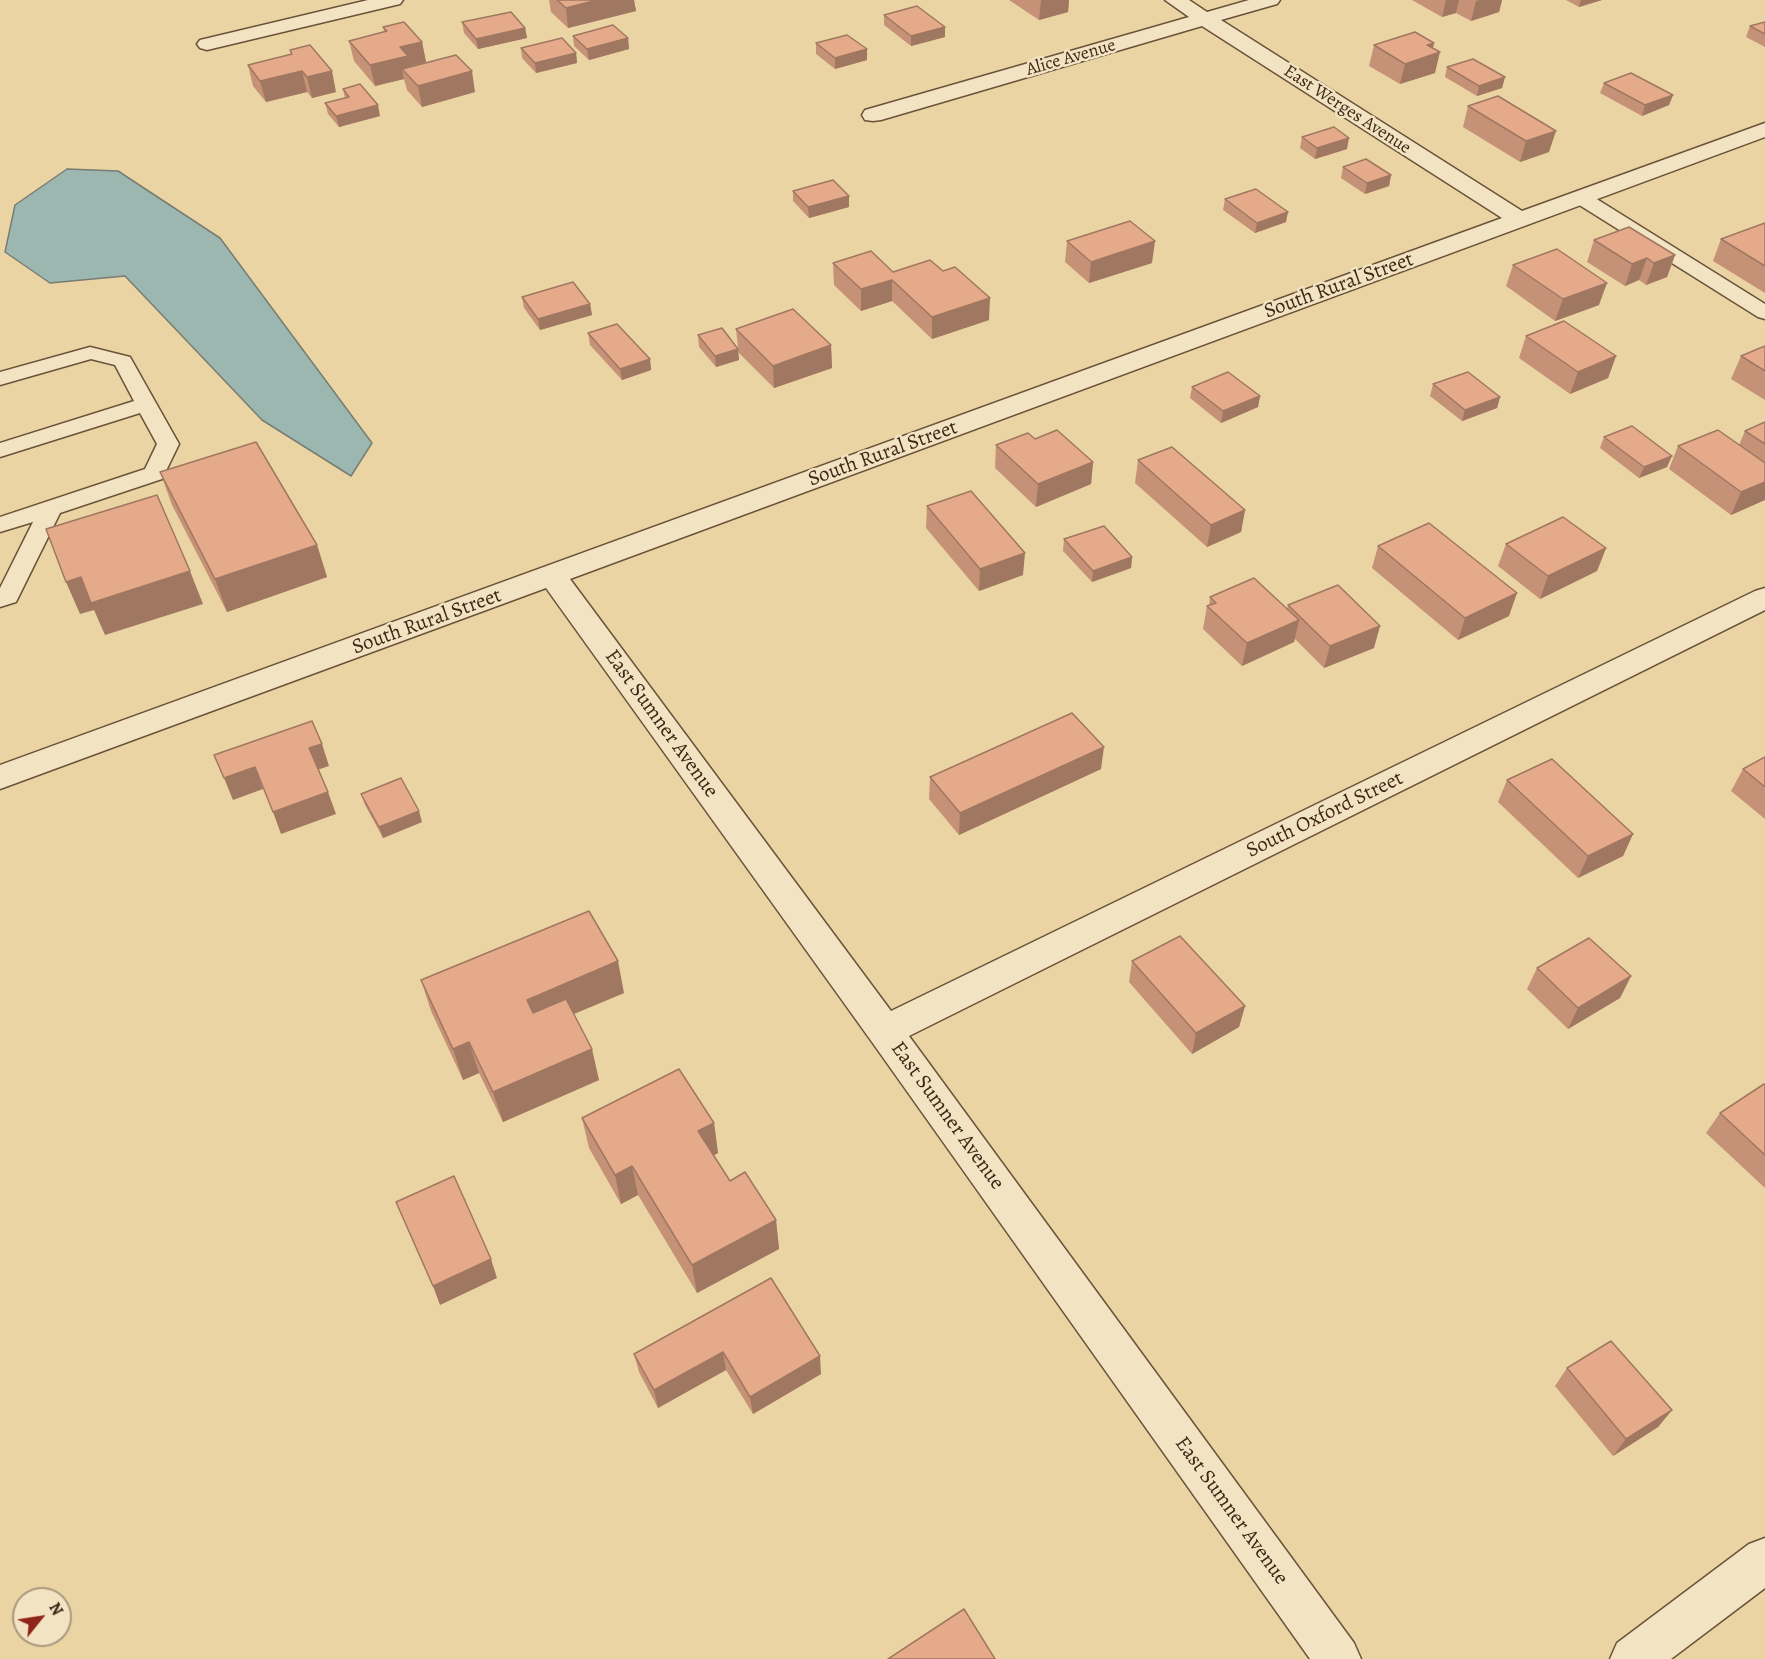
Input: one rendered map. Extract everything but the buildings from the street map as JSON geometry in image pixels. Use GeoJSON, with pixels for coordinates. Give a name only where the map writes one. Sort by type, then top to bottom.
{"type":"FeatureCollection","features":[{"type":"Feature","properties":{"kind":"street"},"geometry":{"type":"LineString","coordinates":[[207,44],[393,0]]}},
{"type":"Feature","properties":{"kind":"street","name":"East Werges Avenue"},"geometry":{"type":"LineString","coordinates":[[1175,0],[1519,219]]}},
{"type":"Feature","properties":{"kind":"street","name":"Alice Avenue"},"geometry":{"type":"LineString","coordinates":[[873,115],[1270,0]]}},
{"type":"Feature","properties":{"kind":"street","name":"South Rural Street"},"geometry":{"type":"LineString","coordinates":[[0,777],[1765,130]]}},
{"type":"Feature","properties":{"kind":"street","name":"East Sumner Avenue"},"geometry":{"type":"LineString","coordinates":[[553,576],[1338,1659]]}},
{"type":"Feature","properties":{"kind":"street","name":"South Oxford Street"},"geometry":{"type":"LineString","coordinates":[[885,1031],[1765,598]]}},
{"type":"Feature","properties":{"kind":"street"},"geometry":{"type":"LineString","coordinates":[[1633,1659],[1765,1560]]}},
{"type":"Feature","properties":{"kind":"lane"},"geometry":{"type":"LineString","coordinates":[[1580,197],[1765,313]]}},
{"type":"Feature","properties":{"kind":"lane"},"geometry":{"type":"LineString","coordinates":[[0,379],[90,353],[123,361],[168,444],[154,474],[0,525]]}},
{"type":"Feature","properties":{"kind":"lane"},"geometry":{"type":"LineString","coordinates":[[0,450],[146,404]]}},
{"type":"Feature","properties":{"kind":"lane"},"geometry":{"type":"LineString","coordinates":[[0,599],[8,596],[51,508]]}},
{"type":"Feature","properties":{"kind":"water"},"geometry":{"type":"Polygon","coordinates":[[[67,169],[118,171],[220,238],[372,443],[351,476],[262,420],[125,276],[50,283],[5,252],[15,205],[67,169]]]}}]}
